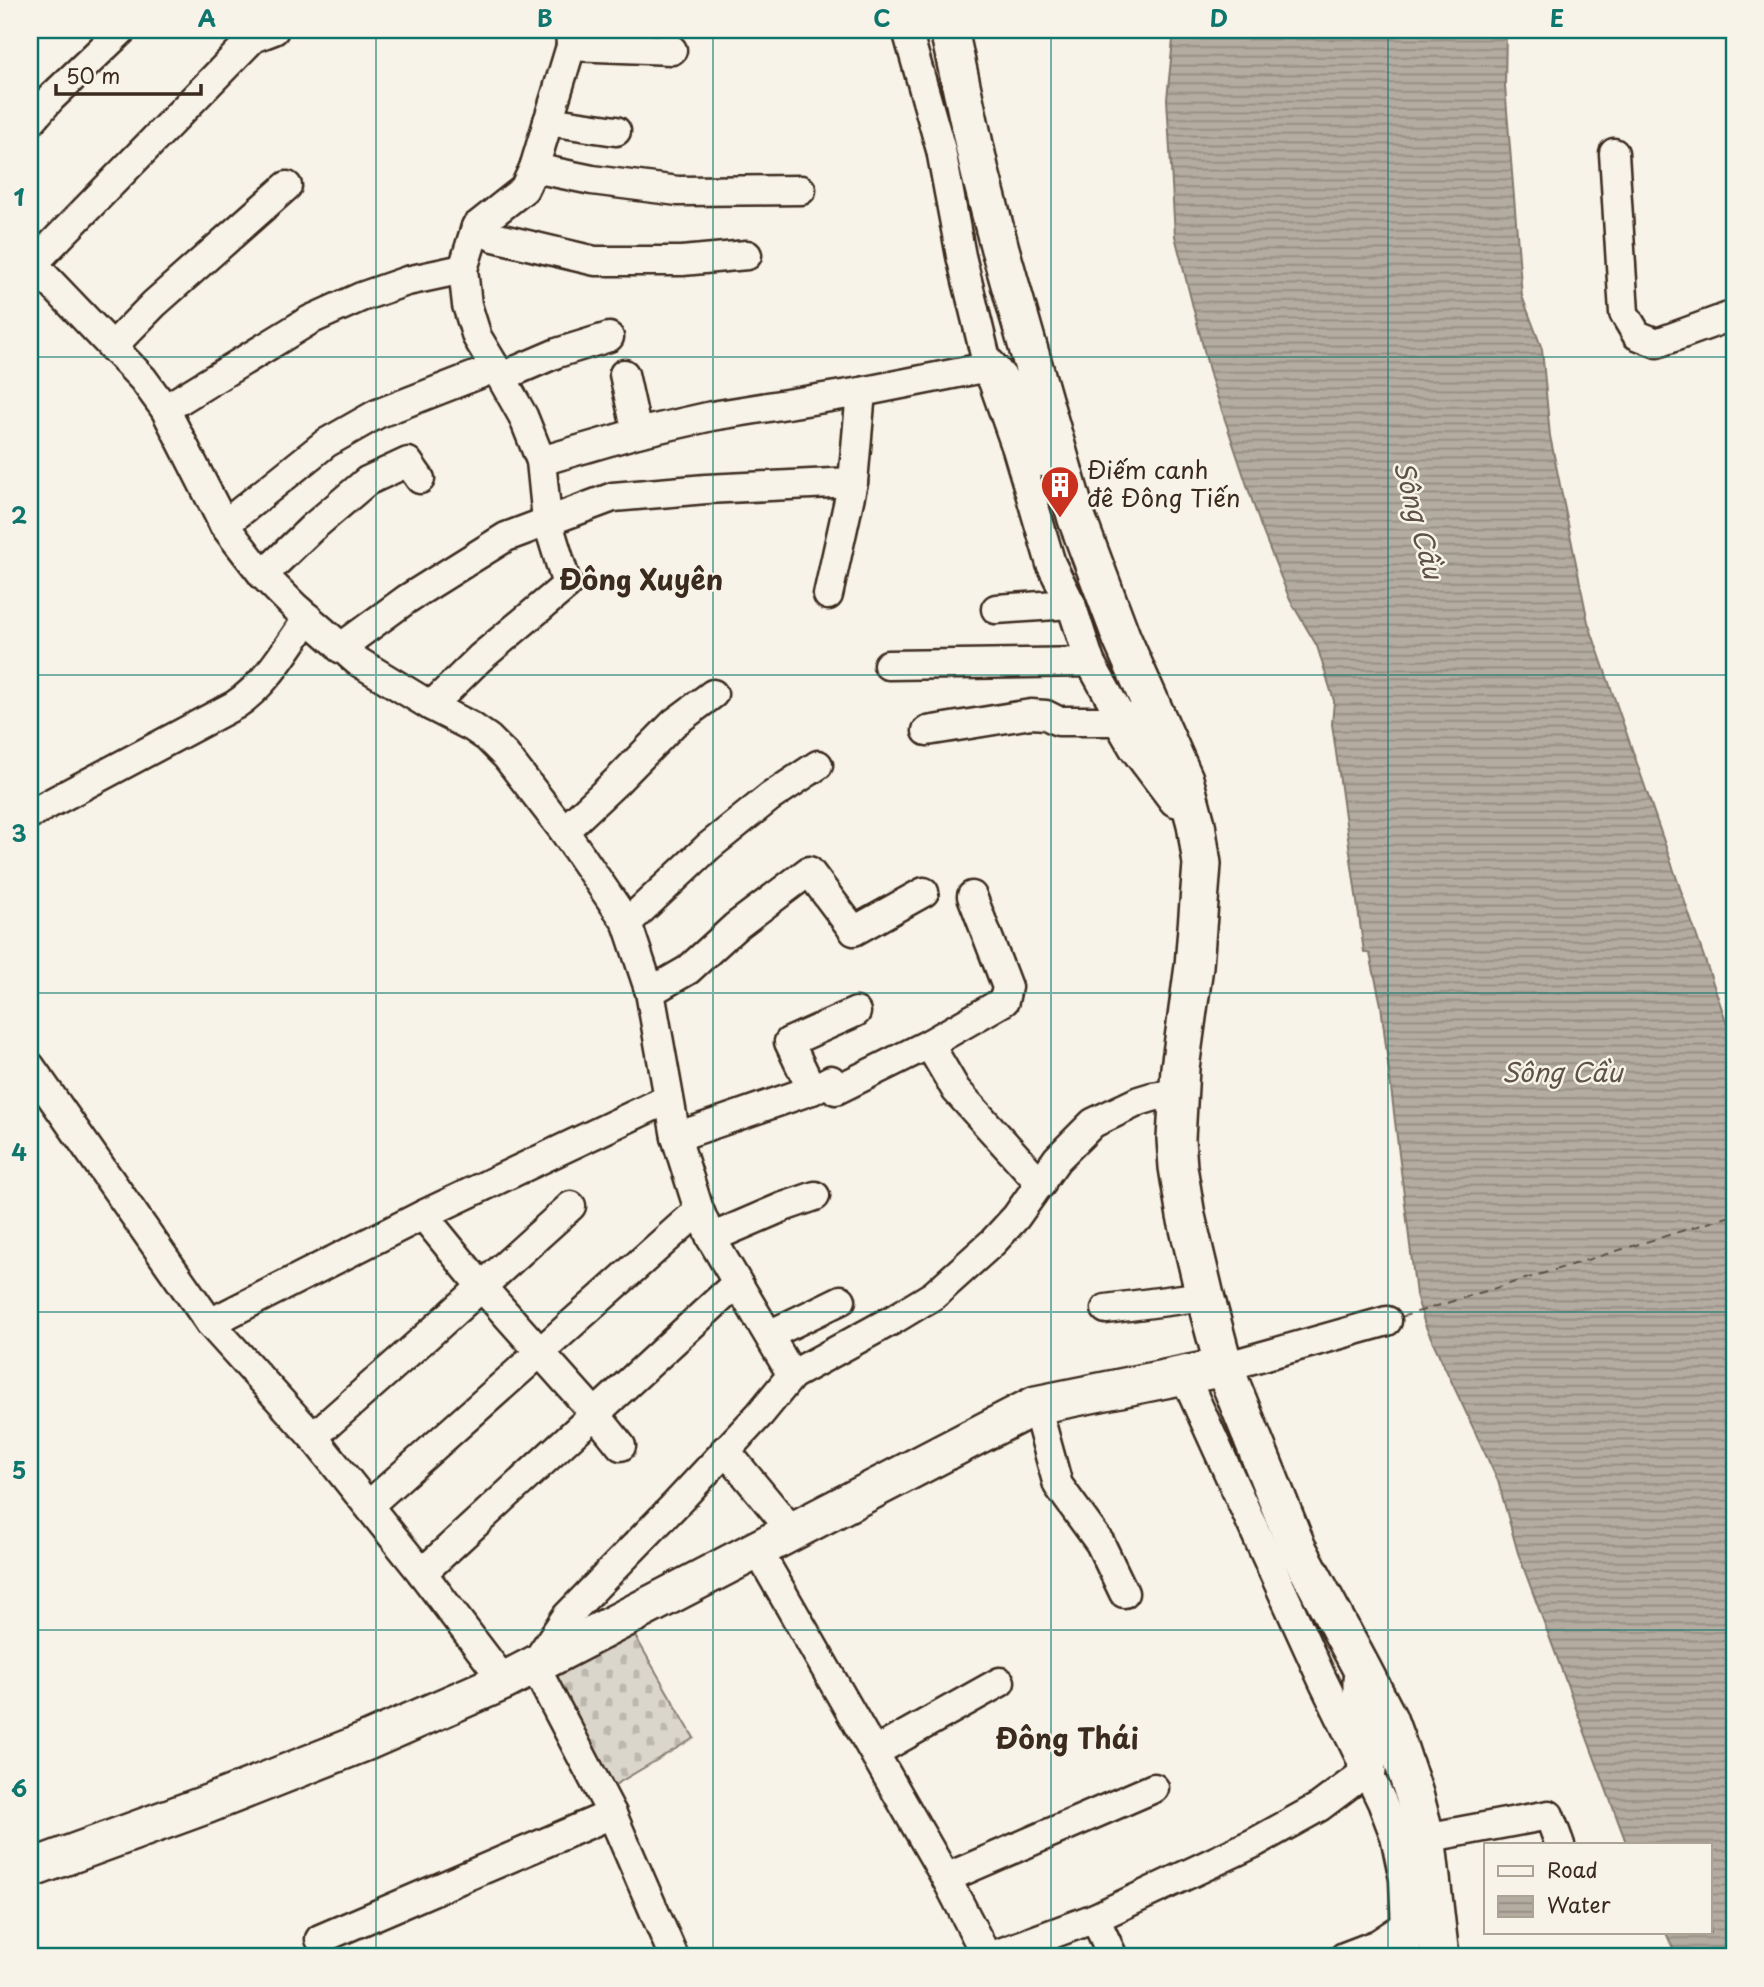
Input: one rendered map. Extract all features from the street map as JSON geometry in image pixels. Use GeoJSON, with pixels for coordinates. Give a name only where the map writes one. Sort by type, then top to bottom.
{"type":"FeatureCollection","features":[{"type":"Feature","properties":{"kind":"main road"},"geometry":{"type":"LineString","coordinates":[[950,30],[980,173],[1077,519],[1122,639],[1184,779],[1196,824],[1202,863],[1194,966],[1178,1093],[1176,1139],[1186,1216],[1205,1296],[1224,1367],[1297,1548],[1363,1669],[1388,1719],[1399,1749],[1425,1838],[1440,1957]]}},
{"type":"Feature","properties":{"kind":"main road"},"geometry":{"type":"LineString","coordinates":[[988,367],[1007,390],[1077,519]]}},
{"type":"Feature","properties":{"kind":"main road"},"geometry":{"type":"LineString","coordinates":[[1123,721],[1137,745],[1196,824]]}},
{"type":"Feature","properties":{"kind":"main road"},"geometry":{"type":"LineString","coordinates":[[30,1869],[208,1804],[365,1742],[519,1673],[1036,1405],[1224,1367]]}},
{"type":"Feature","properties":{"kind":"main road"},"geometry":{"type":"LineString","coordinates":[[1363,1669],[1362,1708],[1367,1772]]}},
{"type":"Feature","properties":{"kind":"street"},"geometry":{"type":"LineString","coordinates":[[30,122],[51,98],[122,30]]}},
{"type":"Feature","properties":{"kind":"street"},"geometry":{"type":"LineString","coordinates":[[907,30],[941,150],[961,256],[988,367],[1017,449],[1051,564],[1072,604],[1090,662],[1123,721],[1058,721],[1046,715],[1031,714],[927,731]]}},
{"type":"Feature","properties":{"kind":"street"},"geometry":{"type":"LineString","coordinates":[[257,32],[31,263],[143,379],[165,409],[225,525],[263,575],[357,661],[488,738],[506,756],[564,831],[627,923],[650,992],[676,1137],[699,1210],[711,1238],[792,1375]]}},
{"type":"Feature","properties":{"kind":"street"},"geometry":{"type":"LineString","coordinates":[[430,706],[480,658],[567,585],[547,520],[541,461],[523,416],[477,337],[467,304],[463,269],[476,227],[524,188],[534,168],[570,38],[672,50]]}},
{"type":"Feature","properties":{"kind":"street"},"geometry":{"type":"LineString","coordinates":[[548,121],[616,131]]}},
{"type":"Feature","properties":{"kind":"street"},"geometry":{"type":"LineString","coordinates":[[1614,153],[1624,313],[1637,335],[1657,343],[1734,315]]}},
{"type":"Feature","properties":{"kind":"street"},"geometry":{"type":"LineString","coordinates":[[534,168],[592,180],[678,191],[801,190]]}},
{"type":"Feature","properties":{"kind":"street"},"geometry":{"type":"LineString","coordinates":[[113,347],[154,304],[287,186]]}},
{"type":"Feature","properties":{"kind":"street"},"geometry":{"type":"LineString","coordinates":[[476,227],[494,237],[595,261],[682,261],[747,255]]}},
{"type":"Feature","properties":{"kind":"street"},"geometry":{"type":"LineString","coordinates":[[165,409],[310,320],[407,281],[463,269]]}},
{"type":"Feature","properties":{"kind":"street"},"geometry":{"type":"LineString","coordinates":[[225,525],[326,443],[377,414],[609,337]]}},
{"type":"Feature","properties":{"kind":"street"},"geometry":{"type":"LineString","coordinates":[[541,461],[637,433],[712,416],[861,392],[988,367]]}},
{"type":"Feature","properties":{"kind":"street"},"geometry":{"type":"LineString","coordinates":[[624,374],[637,433]]}},
{"type":"Feature","properties":{"kind":"street"},"geometry":{"type":"LineString","coordinates":[[828,596],[853,482],[861,392]]}},
{"type":"Feature","properties":{"kind":"street"},"geometry":{"type":"LineString","coordinates":[[263,575],[312,528],[368,481],[408,462],[420,479]]}},
{"type":"Feature","properties":{"kind":"street"},"geometry":{"type":"LineString","coordinates":[[340,648],[407,599],[506,537],[613,497],[706,489],[853,482]]}},
{"type":"Feature","properties":{"kind":"street"},"geometry":{"type":"LineString","coordinates":[[996,609],[1072,604]]}},
{"type":"Feature","properties":{"kind":"street"},"geometry":{"type":"LineString","coordinates":[[30,814],[251,694],[308,618]]}},
{"type":"Feature","properties":{"kind":"street"},"geometry":{"type":"LineString","coordinates":[[887,665],[1090,662]]}},
{"type":"Feature","properties":{"kind":"street"},"geometry":{"type":"LineString","coordinates":[[564,831],[674,723],[713,694]]}},
{"type":"Feature","properties":{"kind":"street"},"geometry":{"type":"LineString","coordinates":[[627,923],[708,847],[770,797],[818,765]]}},
{"type":"Feature","properties":{"kind":"street"},"geometry":{"type":"LineString","coordinates":[[650,992],[688,970],[735,928],[809,871],[854,931],[924,892]]}},
{"type":"Feature","properties":{"kind":"street"},"geometry":{"type":"LineString","coordinates":[[676,1137],[812,1090],[831,1080],[836,1090],[929,1044],[1004,1001],[1007,987],[972,896]]}},
{"type":"Feature","properties":{"kind":"street"},"geometry":{"type":"LineString","coordinates":[[812,1090],[789,1042],[856,1012]]}},
{"type":"Feature","properties":{"kind":"street"},"geometry":{"type":"LineString","coordinates":[[929,1044],[956,1090],[1041,1184]]}},
{"type":"Feature","properties":{"kind":"street"},"geometry":{"type":"LineString","coordinates":[[30,1066],[210,1323],[313,1437],[422,1573],[519,1673],[612,1814],[674,1957]]}},
{"type":"Feature","properties":{"kind":"street"},"geometry":{"type":"LineString","coordinates":[[519,1673],[567,1616],[760,1414],[792,1375],[934,1294],[993,1242],[1016,1217],[1057,1158],[1093,1123],[1152,1097],[1178,1093]]}},
{"type":"Feature","properties":{"kind":"street"},"geometry":{"type":"LineString","coordinates":[[210,1323],[423,1215],[668,1099]]}},
{"type":"Feature","properties":{"kind":"street"},"geometry":{"type":"LineString","coordinates":[[711,1238],[815,1196]]}},
{"type":"Feature","properties":{"kind":"street"},"geometry":{"type":"LineString","coordinates":[[313,1437],[571,1206]]}},
{"type":"Feature","properties":{"kind":"street"},"geometry":{"type":"LineString","coordinates":[[369,1505],[699,1210]]}},
{"type":"Feature","properties":{"kind":"street"},"geometry":{"type":"LineString","coordinates":[[423,1215],[481,1286],[540,1350],[621,1446]]}},
{"type":"Feature","properties":{"kind":"street"},"geometry":{"type":"LineString","coordinates":[[422,1573],[737,1283]]}},
{"type":"Feature","properties":{"kind":"street"},"geometry":{"type":"LineString","coordinates":[[1106,1309],[1205,1296]]}},
{"type":"Feature","properties":{"kind":"street"},"geometry":{"type":"LineString","coordinates":[[769,1335],[841,1300]]}},
{"type":"Feature","properties":{"kind":"street"},"geometry":{"type":"LineString","coordinates":[[1224,1367],[1387,1321]]}},
{"type":"Feature","properties":{"kind":"street"},"geometry":{"type":"LineString","coordinates":[[1184,1375],[1395,1836],[1404,1879],[1407,1957]]}},
{"type":"Feature","properties":{"kind":"street"},"geometry":{"type":"LineString","coordinates":[[1036,1405],[1058,1485],[1100,1543],[1124,1593]]}},
{"type":"Feature","properties":{"kind":"street"},"geometry":{"type":"LineString","coordinates":[[725,1450],[792,1531]]}},
{"type":"Feature","properties":{"kind":"street"},"geometry":{"type":"LineString","coordinates":[[757,1549],[988,1956],[1095,1918],[1254,1843],[1319,1807],[1367,1772]]}},
{"type":"Feature","properties":{"kind":"street"},"geometry":{"type":"LineString","coordinates":[[874,1752],[1000,1682]]}},
{"type":"Feature","properties":{"kind":"street"},"geometry":{"type":"LineString","coordinates":[[946,1878],[1154,1788]]}},
{"type":"Feature","properties":{"kind":"street"},"geometry":{"type":"LineString","coordinates":[[320,1940],[612,1814]]}},
{"type":"Feature","properties":{"kind":"street"},"geometry":{"type":"LineString","coordinates":[[1425,1838],[1549,1815],[1559,1843]]}},
{"type":"Feature","properties":{"kind":"street"},"geometry":{"type":"LineString","coordinates":[[1095,1918],[1113,1957]]}},
{"type":"Feature","properties":{"kind":"street"},"geometry":{"type":"LineString","coordinates":[[1344,1957],[1378,1944],[1405,1926]]}},
{"type":"Feature","properties":{"kind":"green space"},"geometry":{"type":"Polygon","coordinates":[[[634,1634],[694,1738],[608,1789],[551,1680],[634,1634]]]}},
{"type":"Feature","properties":{"kind":"water","name":"Sông Cầu"},"geometry":{"type":"Polygon","coordinates":[[[1174,30],[1506,30],[1505,86],[1522,296],[1542,349],[1550,436],[1588,622],[1734,1044],[1734,1957],[1677,1957],[1666,1934],[1712,1934],[1712,1843],[1626,1843],[1518,1553],[1498,1481],[1425,1325],[1416,1295],[1381,1005],[1370,954],[1364,952],[1332,724],[1334,701],[1317,646],[1290,600],[1261,527],[1211,378],[1175,236],[1167,99],[1174,30]]]}},
{"type":"Feature","properties":{"kind":"ferry route"},"geometry":{"type":"LineString","coordinates":[[1401,1317],[1734,1215]]}},
{"type":"Feature","properties":{"kind":"place","name":"Điếm canh đê Đông Tiến"},"geometry":{"type":"Point","coordinates":[1060,519]}},
{"type":"Feature","properties":{"kind":"district","name":"Đông Xuyên"},"geometry":{"type":"Point","coordinates":[641,580]}},
{"type":"Feature","properties":{"kind":"district","name":"Đông Thái"},"geometry":{"type":"Point","coordinates":[1067,1739]}}]}
